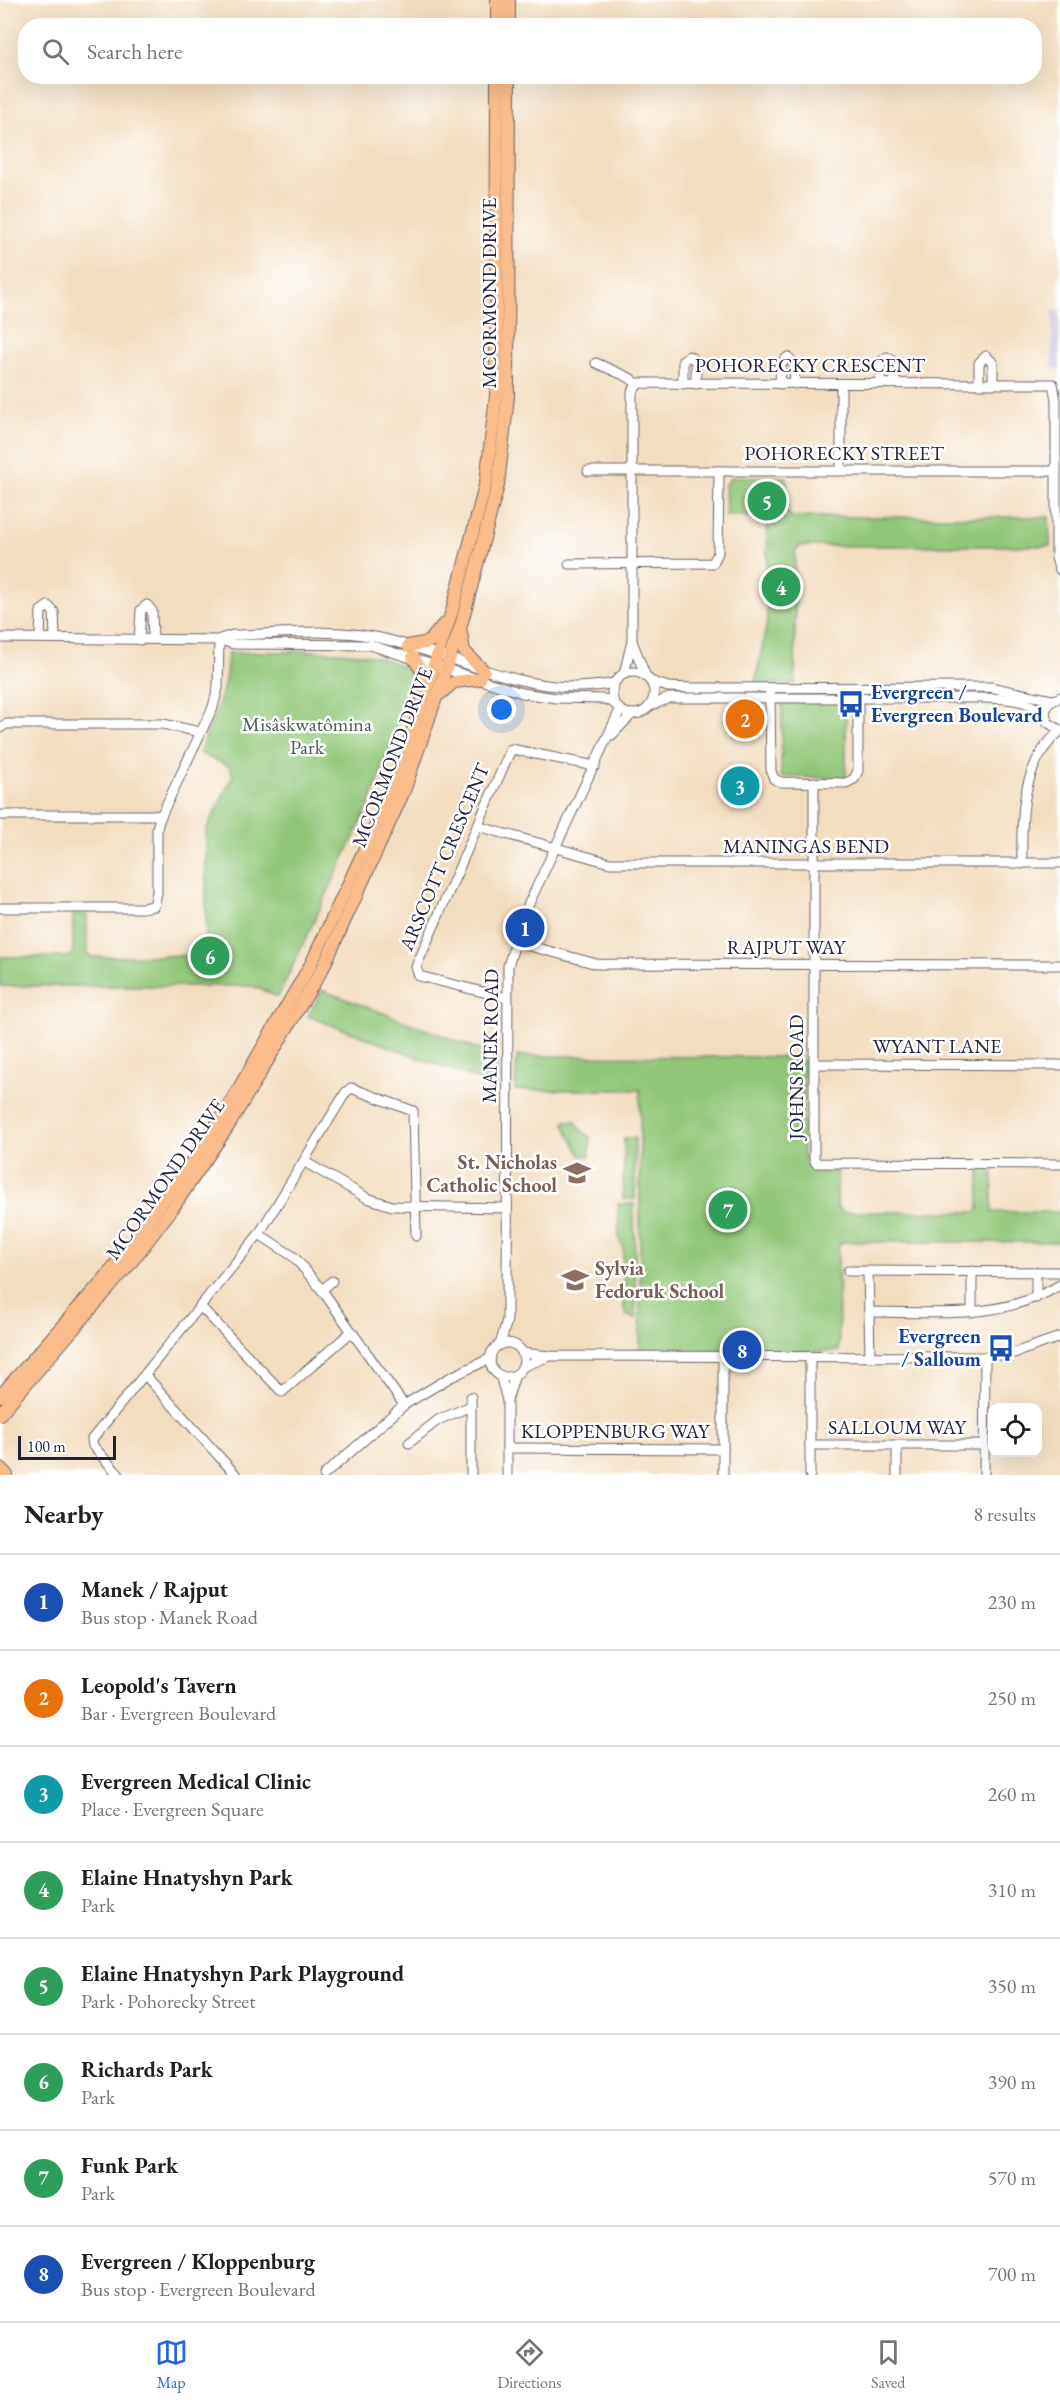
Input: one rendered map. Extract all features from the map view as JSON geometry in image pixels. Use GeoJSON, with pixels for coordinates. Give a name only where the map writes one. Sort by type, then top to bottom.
{"type":"FeatureCollection","features":[{"type":"Feature","properties":{"kind":"main road"},"geometry":{"type":"LineString","coordinates":[[497,0],[497,18]]}},
{"type":"Feature","properties":{"kind":"main road"},"geometry":{"type":"LineString","coordinates":[[509,0],[509,18]]}},
{"type":"Feature","properties":{"kind":"main road","name":"MCORMOND DRIVE"},"geometry":{"type":"LineString","coordinates":[[0,1414],[129,1265],[166,1217],[230,1125],[323,968],[404,791],[434,702],[452,611],[486,482],[496,396],[497,84]]}},
{"type":"Feature","properties":{"kind":"main road","name":"MCORMOND DRIVE"},"geometry":{"type":"LineString","coordinates":[[0,1395],[61,1329],[147,1223],[187,1169],[259,1056],[311,964],[355,873],[395,784],[425,693],[462,622],[498,484],[508,397],[509,84]]}},
{"type":"Feature","properties":{"kind":"main road"},"geometry":{"type":"LineString","coordinates":[[425,693],[422,671],[411,652],[435,637],[452,611]]}},
{"type":"Feature","properties":{"kind":"main road"},"geometry":{"type":"LineString","coordinates":[[434,702],[442,690],[454,682],[482,675],[464,651],[461,640],[462,622]]}},
{"type":"Feature","properties":{"kind":"main road"},"geometry":{"type":"LineString","coordinates":[[0,1468],[7,1475]]}},
{"type":"Feature","properties":{"kind":"street"},"geometry":{"type":"LineString","coordinates":[[683,384],[683,360],[689,356],[696,361],[696,384]]}},
{"type":"Feature","properties":{"kind":"street"},"geometry":{"type":"LineString","coordinates":[[979,383],[979,363],[986,356],[993,363],[993,383]]}},
{"type":"Feature","properties":{"kind":"street"},"geometry":{"type":"LineString","coordinates":[[780,384],[781,363],[788,357],[794,364],[795,384]]}},
{"type":"Feature","properties":{"kind":"street"},"geometry":{"type":"LineString","coordinates":[[880,383],[880,362],[885,357],[894,362],[895,383]]}},
{"type":"Feature","properties":{"kind":"street"},"geometry":{"type":"LineString","coordinates":[[596,363],[630,378],[637,384],[632,392],[632,641],[624,674]]}},
{"type":"Feature","properties":{"kind":"street","name":"POHORECKY CRESCENT"},"geometry":{"type":"LineString","coordinates":[[637,384],[1054,384],[1056,558],[1060,570]]}},
{"type":"Feature","properties":{"kind":"street"},"geometry":{"type":"LineString","coordinates":[[841,384],[841,470]]}},
{"type":"Feature","properties":{"kind":"street","name":"POHORECKY STREET"},"geometry":{"type":"LineString","coordinates":[[588,471],[1056,471]]}},
{"type":"Feature","properties":{"kind":"street"},"geometry":{"type":"LineString","coordinates":[[569,564],[715,561],[718,548],[719,471]]}},
{"type":"Feature","properties":{"kind":"street"},"geometry":{"type":"LineString","coordinates":[[139,639],[141,610],[147,605],[152,611],[153,639]]}},
{"type":"Feature","properties":{"kind":"street"},"geometry":{"type":"LineString","coordinates":[[40,638],[41,611],[48,606],[54,612],[55,638]]}},
{"type":"Feature","properties":{"kind":"street"},"geometry":{"type":"LineString","coordinates":[[0,638],[219,640],[234,635],[344,633],[374,636],[411,652],[482,675],[533,695],[604,699],[632,714],[639,713],[669,698],[770,693],[858,693],[994,698],[1034,706],[1060,730],[1041,755],[1031,774],[1023,804],[1022,864]]}},
{"type":"Feature","properties":{"kind":"street"},"geometry":{"type":"LineString","coordinates":[[0,908],[142,908],[154,906],[157,893],[157,828],[218,688],[219,640]]}},
{"type":"Feature","properties":{"kind":"street"},"geometry":{"type":"LineString","coordinates":[[632,641],[654,693],[650,706]]}},
{"type":"Feature","properties":{"kind":"street"},"geometry":{"type":"LineString","coordinates":[[617,706],[612,689],[614,683],[624,674],[635,672],[668,687],[770,693]]}},
{"type":"Feature","properties":{"kind":"street"},"geometry":{"type":"LineString","coordinates":[[482,675],[554,687],[581,688],[614,683]]}},
{"type":"Feature","properties":{"kind":"street"},"geometry":{"type":"LineString","coordinates":[[858,693],[990,687],[1058,698]]}},
{"type":"Feature","properties":{"kind":"street"},"geometry":{"type":"LineString","coordinates":[[770,693],[772,775],[781,782],[846,783],[857,775],[858,693]]}},
{"type":"Feature","properties":{"kind":"street"},"geometry":{"type":"LineString","coordinates":[[1041,755],[1046,707],[1058,698]]}},
{"type":"Feature","properties":{"kind":"street","name":"MANEK ROAD"},"geometry":{"type":"LineString","coordinates":[[500,1345],[507,1320],[508,966],[524,914],[608,739],[617,706]]}},
{"type":"Feature","properties":{"kind":"street","name":"MANEK ROAD"},"geometry":{"type":"LineString","coordinates":[[608,739],[632,714]]}},
{"type":"Feature","properties":{"kind":"street"},"geometry":{"type":"LineString","coordinates":[[0,728],[6,724],[163,724],[200,732]]}},
{"type":"Feature","properties":{"kind":"street","name":"ARSCOTT CRESCENT"},"geometry":{"type":"LineString","coordinates":[[507,998],[419,976],[416,971],[511,749],[595,766]]}},
{"type":"Feature","properties":{"kind":"street","name":"JOHNS ROAD"},"geometry":{"type":"LineString","coordinates":[[814,782],[814,1158],[816,1162],[1060,1164]]}},
{"type":"Feature","properties":{"kind":"street"},"geometry":{"type":"LineString","coordinates":[[0,815],[155,815],[160,818]]}},
{"type":"Feature","properties":{"kind":"street","name":"MANINGAS BEND"},"geometry":{"type":"LineString","coordinates":[[477,826],[596,861],[626,864],[1060,863]]}},
{"type":"Feature","properties":{"kind":"street","name":"RAJPUT WAY"},"geometry":{"type":"LineString","coordinates":[[514,942],[597,964],[1060,965]]}},
{"type":"Feature","properties":{"kind":"street","name":"WYANT LANE"},"geometry":{"type":"LineString","coordinates":[[815,1064],[1060,1065]]}},
{"type":"Feature","properties":{"kind":"street"},"geometry":{"type":"LineString","coordinates":[[119,1475],[93,1446],[92,1439],[259,1234],[346,1092],[351,1088],[408,1107],[413,1111],[416,1236]]}},
{"type":"Feature","properties":{"kind":"street"},"geometry":{"type":"LineString","coordinates":[[305,1162],[367,1198],[392,1206],[507,1208]]}},
{"type":"Feature","properties":{"kind":"street"},"geometry":{"type":"LineString","coordinates":[[259,1234],[294,1257],[322,1290],[350,1333],[404,1405]]}},
{"type":"Feature","properties":{"kind":"street"},"geometry":{"type":"LineString","coordinates":[[848,1271],[1060,1272]]}},
{"type":"Feature","properties":{"kind":"street"},"geometry":{"type":"LineString","coordinates":[[868,1271],[870,1357]]}},
{"type":"Feature","properties":{"kind":"street"},"geometry":{"type":"LineString","coordinates":[[972,1271],[972,1312]]}},
{"type":"Feature","properties":{"kind":"street"},"geometry":{"type":"LineString","coordinates":[[1036,1272],[1036,1298]]}},
{"type":"Feature","properties":{"kind":"street"},"geometry":{"type":"LineString","coordinates":[[322,1290],[332,1281]]}},
{"type":"Feature","properties":{"kind":"street"},"geometry":{"type":"LineString","coordinates":[[869,1312],[972,1312],[1013,1307],[1060,1286]]}},
{"type":"Feature","properties":{"kind":"street"},"geometry":{"type":"LineString","coordinates":[[200,1306],[282,1392],[350,1333]]}},
{"type":"Feature","properties":{"kind":"street","name":"MANEK ROAD"},"geometry":{"type":"LineString","coordinates":[[507,1320],[514,1344]]}},
{"type":"Feature","properties":{"kind":"street"},"geometry":{"type":"LineString","coordinates":[[522,1353],[550,1356],[985,1357],[1014,1353],[1058,1342]]}},
{"type":"Feature","properties":{"kind":"street"},"geometry":{"type":"LineString","coordinates":[[324,1475],[404,1405],[448,1378],[469,1371],[491,1358],[500,1345],[514,1344],[522,1353],[522,1367]]}},
{"type":"Feature","properties":{"kind":"street"},"geometry":{"type":"LineString","coordinates":[[507,1475],[507,1400],[515,1375],[522,1367],[550,1356]]}},
{"type":"Feature","properties":{"kind":"street"},"geometry":{"type":"LineString","coordinates":[[723,1356],[723,1475]]}},
{"type":"Feature","properties":{"kind":"street"},"geometry":{"type":"LineString","coordinates":[[810,1357],[810,1475]]}},
{"type":"Feature","properties":{"kind":"street"},"geometry":{"type":"LineString","coordinates":[[984,1475],[985,1357]]}},
{"type":"Feature","properties":{"kind":"street"},"geometry":{"type":"LineString","coordinates":[[491,1358],[507,1400]]}},
{"type":"Feature","properties":{"kind":"street"},"geometry":{"type":"LineString","coordinates":[[469,1371],[515,1375]]}},
{"type":"Feature","properties":{"kind":"street"},"geometry":{"type":"LineString","coordinates":[[145,1375],[232,1474]]}},
{"type":"Feature","properties":{"kind":"street"},"geometry":{"type":"LineString","coordinates":[[409,1443],[438,1420],[471,1401],[471,1475]]}},
{"type":"Feature","properties":{"kind":"street","name":"SALLOUM WAY"},"geometry":{"type":"LineString","coordinates":[[810,1445],[984,1444]]}},
{"type":"Feature","properties":{"kind":"street"},"geometry":{"type":"LineString","coordinates":[[897,1446],[897,1475]]}},
{"type":"Feature","properties":{"kind":"street","name":"KLOPPENBURG WAY"},"geometry":{"type":"LineString","coordinates":[[507,1448],[723,1449]]}},
{"type":"Feature","properties":{"kind":"shaded area"},"geometry":{"type":"Polygon","coordinates":[[[1052,310],[1060,310],[1060,369],[1052,369],[1052,310]]]}},
{"type":"Feature","properties":{"kind":"green space"},"geometry":{"type":"Polygon","coordinates":[[[732,477],[787,477],[787,512],[792,517],[1049,517],[1050,546],[800,546],[795,552],[795,684],[755,684],[767,622],[767,521],[762,516],[726,516],[725,484],[732,477]]]}},
{"type":"Feature","properties":{"kind":"green space","name":"Misâskwatômina Park"},"geometry":{"type":"Polygon","coordinates":[[[307,651],[360,654],[398,664],[410,671],[414,686],[370,803],[278,997],[253,986],[0,986],[0,957],[68,957],[73,954],[73,915],[87,915],[87,952],[91,957],[206,955],[206,831],[233,775],[229,766],[199,753],[222,694],[228,653],[307,651]]]}},
{"type":"Feature","properties":{"kind":"green space"},"geometry":{"type":"Polygon","coordinates":[[[782,701],[846,701],[846,778],[781,777],[782,701]]]}},
{"type":"Feature","properties":{"kind":"green space"},"geometry":{"type":"Polygon","coordinates":[[[322,990],[497,1056],[497,1087],[308,1016],[322,990]]]}},
{"type":"Feature","properties":{"kind":"green space"},"geometry":{"type":"Polygon","coordinates":[[[517,1056],[800,1057],[804,1061],[803,1154],[807,1166],[816,1173],[837,1171],[837,1206],[842,1212],[975,1212],[979,1209],[980,1164],[993,1165],[992,1212],[1060,1212],[1060,1242],[842,1242],[838,1246],[839,1351],[640,1352],[640,1090],[515,1090],[517,1056]]]}},
{"type":"Feature","properties":{"kind":"green space"},"geometry":{"type":"Polygon","coordinates":[[[566,1121],[576,1121],[580,1129],[590,1137],[590,1156],[581,1156],[564,1124],[566,1121]]]}},
{"type":"Feature","properties":{"kind":"green space"},"geometry":{"type":"Polygon","coordinates":[[[624,1138],[635,1138],[635,1199],[623,1199],[624,1138]]]}},
{"type":"Feature","properties":{"kind":"green space"},"geometry":{"type":"Polygon","coordinates":[[[618,1204],[634,1204],[636,1318],[627,1316],[624,1309],[623,1245],[619,1240],[618,1204]]]}},
{"type":"Feature","properties":{"kind":"place","name":"Elaine Hnatyshyn Park Playground"},"geometry":{"type":"Point","coordinates":[767,501]}},
{"type":"Feature","properties":{"kind":"place","name":"Elaine Hnatyshyn Park"},"geometry":{"type":"Point","coordinates":[781,587]}},
{"type":"Feature","properties":{"kind":"place","name":"Evergreen / Evergreen Boulevard"},"geometry":{"type":"Point","coordinates":[851,704]}},
{"type":"Feature","properties":{"kind":"place","name":"Leopold's Tavern"},"geometry":{"type":"Point","coordinates":[745,719]}},
{"type":"Feature","properties":{"kind":"place","name":"Evergreen Medical Clinic"},"geometry":{"type":"Point","coordinates":[740,786]}},
{"type":"Feature","properties":{"kind":"place","name":"Manek / Rajput"},"geometry":{"type":"Point","coordinates":[525,928]}},
{"type":"Feature","properties":{"kind":"place","name":"Richards Park"},"geometry":{"type":"Point","coordinates":[210,956]}},
{"type":"Feature","properties":{"kind":"place","name":"St. Nicholas Catholic School"},"geometry":{"type":"Point","coordinates":[577,1173]}},
{"type":"Feature","properties":{"kind":"place","name":"Funk Park"},"geometry":{"type":"Point","coordinates":[728,1210]}},
{"type":"Feature","properties":{"kind":"place","name":"Sylvia Fedoruk School"},"geometry":{"type":"Point","coordinates":[575,1280]}},
{"type":"Feature","properties":{"kind":"place","name":"Evergreen / Salloum"},"geometry":{"type":"Point","coordinates":[1001,1348]}},
{"type":"Feature","properties":{"kind":"place","name":"Evergreen / Kloppenburg"},"geometry":{"type":"Point","coordinates":[742,1350]}}]}
